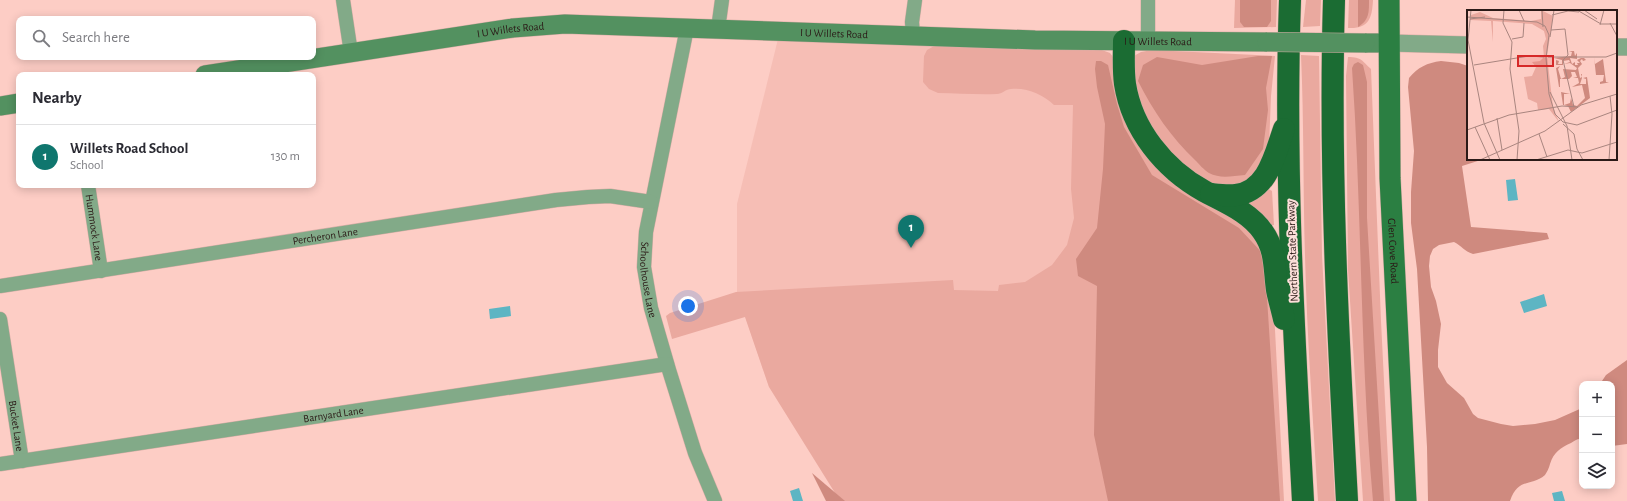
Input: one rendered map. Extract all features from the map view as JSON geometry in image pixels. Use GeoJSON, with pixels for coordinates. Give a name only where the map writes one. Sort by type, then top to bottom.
{"type":"FeatureCollection","features":[{"type":"Feature","properties":{"kind":"highway","name":"Northern State Parkway"},"geometry":{"type":"LineString","coordinates":[[1290,0],[1288,114],[1291,244],[1303,501]]}},
{"type":"Feature","properties":{"kind":"highway"},"geometry":{"type":"LineString","coordinates":[[1334,0],[1332,118],[1333,199],[1336,292],[1347,501]]}},
{"type":"Feature","properties":{"kind":"highway"},"geometry":{"type":"LineString","coordinates":[[1124,41],[1124,71],[1132,109],[1146,136],[1162,159],[1191,183],[1251,218],[1267,238],[1273,255],[1277,289],[1296,373]]}},
{"type":"Feature","properties":{"kind":"highway"},"geometry":{"type":"LineString","coordinates":[[1210,194],[1230,195],[1243,193],[1261,182],[1272,163],[1288,114]]}},
{"type":"Feature","properties":{"kind":"main road","name":"Glen Cove Road"},"geometry":{"type":"LineString","coordinates":[[1389,0],[1390,178],[1406,501]]}},
{"type":"Feature","properties":{"kind":"main road","name":"I U Willets Road"},"geometry":{"type":"LineString","coordinates":[[316,58],[531,26],[583,24],[1035,40],[1389,44]]}},
{"type":"Feature","properties":{"kind":"main road","name":"I U Willets Road"},"geometry":{"type":"LineString","coordinates":[[225,72],[305,60]]}},
{"type":"Feature","properties":{"kind":"main road"},"geometry":{"type":"LineString","coordinates":[[0,106],[16,103]]}},
{"type":"Feature","properties":{"kind":"street"},"geometry":{"type":"LineString","coordinates":[[343,0],[351,53]]}},
{"type":"Feature","properties":{"kind":"street"},"geometry":{"type":"LineString","coordinates":[[718,29],[722,0]]}},
{"type":"Feature","properties":{"kind":"street"},"geometry":{"type":"LineString","coordinates":[[913,36],[912,22],[915,0]]}},
{"type":"Feature","properties":{"kind":"street"},"geometry":{"type":"LineString","coordinates":[[1148,0],[1148,42]]}},
{"type":"Feature","properties":{"kind":"street","name":"Schoolhouse Lane"},"geometry":{"type":"LineString","coordinates":[[687,28],[651,202],[645,237],[644,267],[651,308],[694,453],[715,501]]}},
{"type":"Feature","properties":{"kind":"street","name":"I U Willets Road"},"geometry":{"type":"LineString","coordinates":[[1389,44],[1467,45]]}},
{"type":"Feature","properties":{"kind":"street","name":"Hummock Lane"},"geometry":{"type":"LineString","coordinates":[[88,188],[101,270]]}},
{"type":"Feature","properties":{"kind":"street","name":"Percheron Lane"},"geometry":{"type":"LineString","coordinates":[[0,286],[556,200],[610,196],[651,202]]}},
{"type":"Feature","properties":{"kind":"street","name":"Bucket Lane"},"geometry":{"type":"LineString","coordinates":[[0,319],[22,461]]}},
{"type":"Feature","properties":{"kind":"street","name":"Barnyard Lane"},"geometry":{"type":"LineString","coordinates":[[0,464],[667,364]]}},
{"type":"Feature","properties":{"kind":"shaded area"},"geometry":{"type":"Polygon","coordinates":[[[1235,0],[1277,0],[1276,27],[1234,28],[1235,0]]]}},
{"type":"Feature","properties":{"kind":"shaded area"},"geometry":{"type":"Polygon","coordinates":[[[1240,0],[1271,0],[1271,21],[1267,27],[1244,27],[1240,22],[1240,0]]]}},
{"type":"Feature","properties":{"kind":"shaded area"},"geometry":{"type":"Polygon","coordinates":[[[1306,0],[1321,0],[1320,26],[1303,27],[1306,0]]]}},
{"type":"Feature","properties":{"kind":"shaded area"},"geometry":{"type":"Polygon","coordinates":[[[1349,0],[1373,0],[1370,17],[1361,27],[1348,28],[1349,0]]]}},
{"type":"Feature","properties":{"kind":"shaded area"},"geometry":{"type":"Polygon","coordinates":[[[1358,0],[1369,0],[1369,9],[1368,16],[1358,27],[1358,0]]]}},
{"type":"Feature","properties":{"kind":"shaded area"},"geometry":{"type":"Polygon","coordinates":[[[780,31],[1081,41],[1089,450],[769,387],[737,292],[737,204],[780,31]]]}},
{"type":"Feature","properties":{"kind":"shaded area"},"geometry":{"type":"Polygon","coordinates":[[[936,45],[1099,49],[1110,53],[1117,62],[1126,117],[1215,205],[1265,241],[1274,311],[1284,501],[840,501],[769,387],[745,317],[672,339],[666,316],[670,313],[736,292],[953,280],[954,290],[998,291],[999,285],[1025,282],[1052,265],[1067,245],[1074,218],[1071,189],[1073,105],[1054,105],[1034,92],[1023,89],[1009,89],[997,94],[938,93],[929,89],[923,82],[924,56],[927,50],[936,45]]]}},
{"type":"Feature","properties":{"kind":"shaded area"},"geometry":{"type":"Polygon","coordinates":[[[1152,50],[1275,56],[1271,96],[1269,147],[1265,163],[1247,182],[1219,188],[1176,164],[1143,118],[1129,69],[1132,57],[1141,52],[1152,50]]]}},
{"type":"Feature","properties":{"kind":"shaded area"},"geometry":{"type":"Polygon","coordinates":[[[1301,55],[1319,56],[1322,255],[1335,501],[1318,501],[1306,286],[1301,55]]]}},
{"type":"Feature","properties":{"kind":"shaded area"},"geometry":{"type":"Polygon","coordinates":[[[1258,56],[1272,56],[1266,88],[1268,110],[1263,149],[1245,175],[1226,177],[1213,175],[1205,170],[1186,151],[1170,133],[1156,113],[1138,81],[1143,65],[1157,57],[1202,65],[1258,56]]]}},
{"type":"Feature","properties":{"kind":"shaded area"},"geometry":{"type":"Polygon","coordinates":[[[1348,57],[1359,59],[1371,69],[1390,501],[1363,501],[1348,270],[1346,76],[1348,57]]]}},
{"type":"Feature","properties":{"kind":"shaded area"},"geometry":{"type":"Polygon","coordinates":[[[1096,61],[1101,61],[1108,65],[1124,127],[1152,175],[1239,228],[1266,257],[1266,282],[1280,501],[1108,501],[1094,435],[1097,286],[1078,276],[1076,259],[1097,228],[1103,169],[1105,124],[1097,87],[1095,69],[1096,61]]]}},
{"type":"Feature","properties":{"kind":"shaded area"},"geometry":{"type":"Polygon","coordinates":[[[1441,61],[1459,63],[1467,66],[1467,160],[1481,160],[1462,166],[1471,227],[1547,233],[1549,239],[1473,254],[1454,242],[1439,245],[1433,249],[1430,256],[1429,266],[1431,287],[1441,324],[1438,367],[1447,383],[1464,398],[1473,414],[1478,418],[1513,426],[1555,420],[1579,409],[1579,439],[1558,451],[1553,456],[1545,475],[1540,479],[1521,485],[1513,493],[1510,501],[1428,501],[1427,447],[1417,269],[1411,223],[1411,192],[1414,151],[1408,87],[1409,78],[1419,68],[1427,64],[1441,61]]]}},
{"type":"Feature","properties":{"kind":"shaded area"},"geometry":{"type":"Polygon","coordinates":[[[1358,62],[1363,65],[1367,82],[1367,218],[1384,501],[1373,501],[1369,447],[1352,68],[1354,64],[1358,62]]]}},
{"type":"Feature","properties":{"kind":"shaded area"},"geometry":{"type":"Polygon","coordinates":[[[1265,187],[1272,191],[1274,225],[1267,226],[1249,206],[1251,196],[1265,187]]]}},
{"type":"Feature","properties":{"kind":"shaded area"},"geometry":{"type":"Polygon","coordinates":[[[1627,360],[1627,444],[1615,446],[1615,381],[1602,381],[1606,375],[1627,360]]]}},
{"type":"Feature","properties":{"kind":"shaded area"},"geometry":{"type":"Polygon","coordinates":[[[812,473],[845,501],[826,501],[812,473]]]}},
{"type":"Feature","properties":{"kind":"water"},"geometry":{"type":"Polygon","coordinates":[[[1515,179],[1518,200],[1508,201],[1506,180],[1515,179]]]}},
{"type":"Feature","properties":{"kind":"water"},"geometry":{"type":"Polygon","coordinates":[[[1544,294],[1547,306],[1524,313],[1520,302],[1544,294]]]}},
{"type":"Feature","properties":{"kind":"water"},"geometry":{"type":"Polygon","coordinates":[[[510,306],[511,316],[490,319],[489,309],[510,306]]]}},
{"type":"Feature","properties":{"kind":"water"},"geometry":{"type":"Polygon","coordinates":[[[799,488],[803,501],[793,501],[790,491],[799,488]]]}},
{"type":"Feature","properties":{"kind":"water"},"geometry":{"type":"Polygon","coordinates":[[[1562,491],[1565,501],[1554,501],[1552,493],[1562,491]]]}},
{"type":"Feature","properties":{"kind":"place","name":"Willets Road School"},"geometry":{"type":"Point","coordinates":[911,248]}}]}
